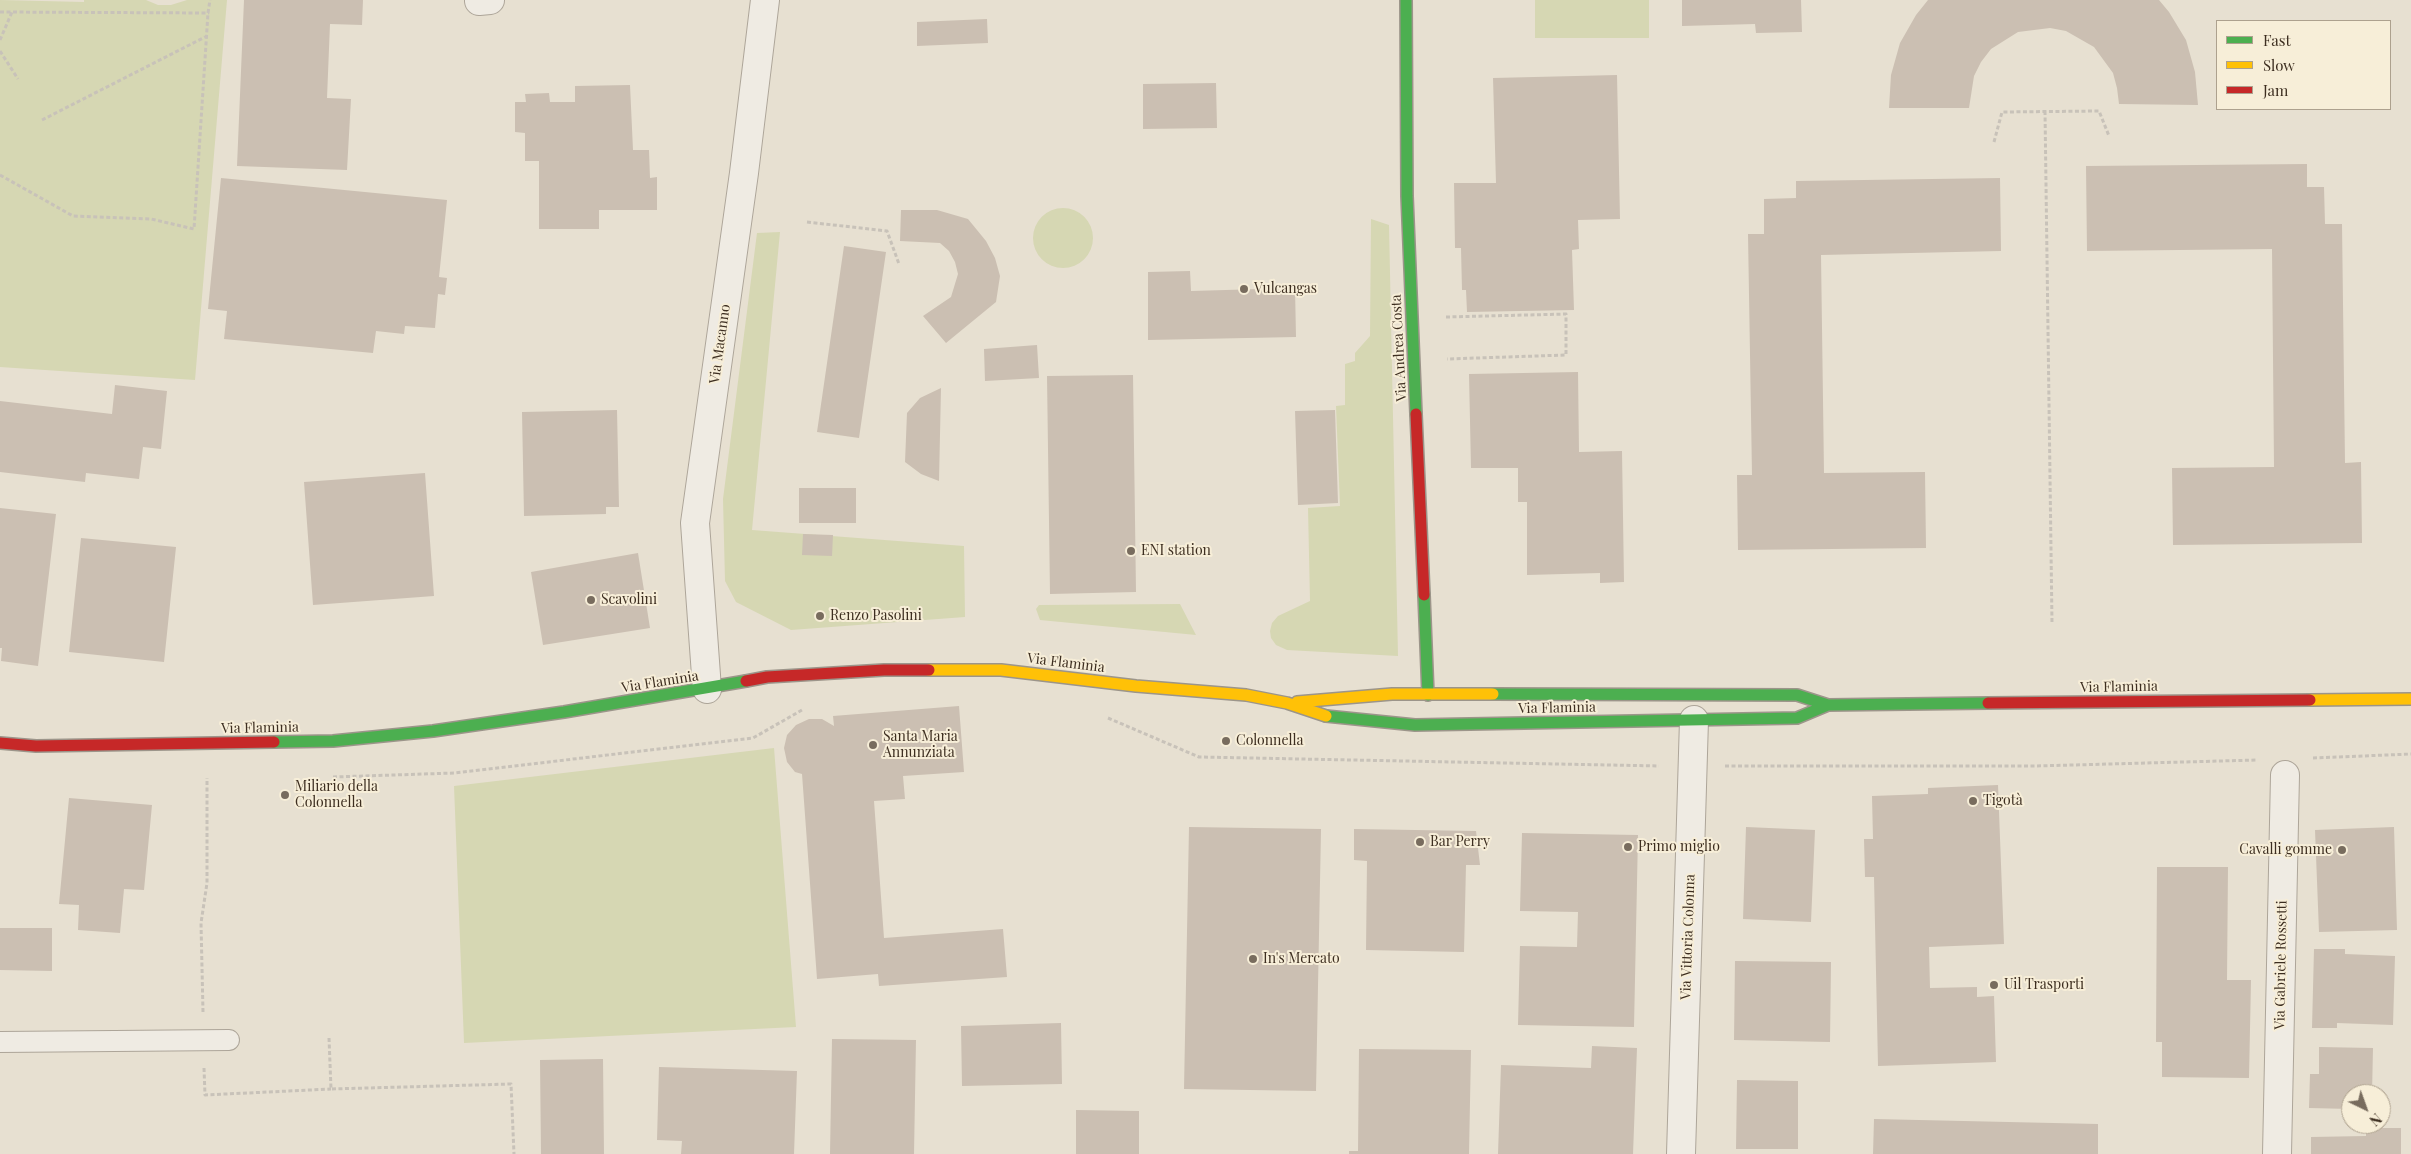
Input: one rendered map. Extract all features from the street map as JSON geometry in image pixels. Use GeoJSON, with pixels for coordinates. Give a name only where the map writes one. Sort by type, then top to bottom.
{"type":"FeatureCollection","features":[{"type":"Feature","properties":{"kind":"street","name":"Via Macanno"},"geometry":{"type":"LineString","coordinates":[[707,690],[695,523],[744,173],[765,0]]}},
{"type":"Feature","properties":{"kind":"street","name":"Via Andrea Costa"},"geometry":{"type":"LineString","coordinates":[[1406,0],[1407,196],[1428,695]]}},
{"type":"Feature","properties":{"kind":"street","name":"Via Flaminia"},"geometry":{"type":"LineString","coordinates":[[0,742],[36,746],[333,741],[442,730],[707,690],[767,677],[884,670],[1001,670],[1136,686],[1246,695],[1287,703],[1332,718],[1415,725],[1797,718],[1828,705]]}},
{"type":"Feature","properties":{"kind":"street","name":"Via Flaminia"},"geometry":{"type":"LineString","coordinates":[[1287,703],[1392,694],[1797,695],[1828,705],[2411,699]]}},
{"type":"Feature","properties":{"kind":"street","name":"Via Vittoria Colonna"},"geometry":{"type":"LineString","coordinates":[[1681,1154],[1694,720]]}},
{"type":"Feature","properties":{"kind":"street","name":"Via Flaminia"},"geometry":{"type":"LineString","coordinates":[[0,755],[36,746]]}},
{"type":"Feature","properties":{"kind":"street","name":"Via Gabriele Rossetti"},"geometry":{"type":"LineString","coordinates":[[2277,1154],[2295,767]]}},
{"type":"Feature","properties":{"kind":"lane"},"geometry":{"type":"LineString","coordinates":[[0,1042],[229,1040]]}},
{"type":"Feature","properties":{"kind":"path"},"geometry":{"type":"LineString","coordinates":[[0,174],[73,216],[151,219],[194,229],[210,0]]}},
{"type":"Feature","properties":{"kind":"path"},"geometry":{"type":"LineString","coordinates":[[0,12],[208,13]]}},
{"type":"Feature","properties":{"kind":"path"},"geometry":{"type":"LineString","coordinates":[[0,40],[12,12]]}},
{"type":"Feature","properties":{"kind":"path"},"geometry":{"type":"LineString","coordinates":[[42,120],[207,36]]}},
{"type":"Feature","properties":{"kind":"path"},"geometry":{"type":"LineString","coordinates":[[0,51],[18,79]]}},
{"type":"Feature","properties":{"kind":"path"},"geometry":{"type":"LineString","coordinates":[[2045,111],[2052,623]]}},
{"type":"Feature","properties":{"kind":"path"},"geometry":{"type":"LineString","coordinates":[[1994,142],[2002,112],[2100,111],[2109,136]]}},
{"type":"Feature","properties":{"kind":"path"},"geometry":{"type":"LineString","coordinates":[[807,222],[887,231],[899,264]]}},
{"type":"Feature","properties":{"kind":"path"},"geometry":{"type":"LineString","coordinates":[[1443,317],[1566,314],[1566,355],[1444,359]]}},
{"type":"Feature","properties":{"kind":"path"},"geometry":{"type":"LineString","coordinates":[[329,777],[454,773],[753,738],[800,710],[809,709]]}},
{"type":"Feature","properties":{"kind":"path"},"geometry":{"type":"LineString","coordinates":[[1103,715],[1199,756],[1694,766],[2036,766],[2259,760]]}},
{"type":"Feature","properties":{"kind":"path"},"geometry":{"type":"LineString","coordinates":[[2295,767],[2411,754]]}},
{"type":"Feature","properties":{"kind":"path"},"geometry":{"type":"LineString","coordinates":[[207,778],[207,883],[201,923],[204,1095],[511,1084],[514,1154]]}},
{"type":"Feature","properties":{"kind":"path"},"geometry":{"type":"LineString","coordinates":[[329,1038],[331,1089]]}},
{"type":"Feature","properties":{"kind":"green space"},"geometry":{"type":"Polygon","coordinates":[[[0,0],[84,2],[84,0],[146,0],[158,5],[171,5],[187,0],[227,0],[195,380],[0,367],[0,0]]]}},
{"type":"Feature","properties":{"kind":"green space"},"geometry":{"type":"Polygon","coordinates":[[[1535,0],[1649,0],[1649,38],[1535,38],[1535,0]]]}},
{"type":"Feature","properties":{"kind":"green space"},"geometry":{"type":"Polygon","coordinates":[[[1057,208],[1069,208],[1085,216],[1091,226],[1093,238],[1091,250],[1085,260],[1069,268],[1057,268],[1041,260],[1033,244],[1033,232],[1041,216],[1057,208]]]}},
{"type":"Feature","properties":{"kind":"green space"},"geometry":{"type":"Polygon","coordinates":[[[1371,219],[1389,225],[1398,656],[1287,650],[1276,645],[1271,638],[1270,631],[1272,623],[1278,616],[1310,601],[1308,508],[1340,506],[1336,406],[1345,405],[1345,364],[1355,361],[1355,353],[1370,336],[1371,219]]]}},
{"type":"Feature","properties":{"kind":"green space"},"geometry":{"type":"Polygon","coordinates":[[[780,232],[752,530],[964,546],[965,617],[791,630],[736,602],[725,581],[723,499],[757,233],[780,232]]]}},
{"type":"Feature","properties":{"kind":"green space"},"geometry":{"type":"Polygon","coordinates":[[[1180,604],[1196,635],[1040,620],[1036,609],[1039,605],[1180,604]]]}},
{"type":"Feature","properties":{"kind":"green space"},"geometry":{"type":"Polygon","coordinates":[[[774,748],[796,1027],[464,1043],[454,786],[774,748]]]}},
{"type":"Feature","properties":{"kind":"building"},"geometry":{"type":"Polygon","coordinates":[[[244,0],[363,0],[362,25],[330,24],[327,98],[351,99],[347,170],[237,166],[244,0]]]}},
{"type":"Feature","properties":{"kind":"building"},"geometry":{"type":"Polygon","coordinates":[[[1682,0],[1801,0],[1802,32],[1756,33],[1755,24],[1682,26],[1682,0]]]}},
{"type":"Feature","properties":{"kind":"building"},"geometry":{"type":"Polygon","coordinates":[[[1928,0],[2159,0],[2169,12],[2186,40],[2195,72],[2198,105],[2119,104],[2113,73],[2094,47],[2066,31],[2050,28],[2018,32],[1991,49],[1981,62],[1974,76],[1969,108],[1889,108],[1891,75],[1900,43],[1916,15],[1928,0]]]}},
{"type":"Feature","properties":{"kind":"building"},"geometry":{"type":"Polygon","coordinates":[[[987,19],[988,43],[917,46],[917,22],[987,19]]]}},
{"type":"Feature","properties":{"kind":"building"},"geometry":{"type":"Polygon","coordinates":[[[1617,75],[1620,219],[1578,220],[1579,249],[1572,250],[1574,310],[1467,312],[1466,290],[1462,290],[1461,248],[1455,248],[1454,183],[1496,183],[1493,78],[1617,75]]]}},
{"type":"Feature","properties":{"kind":"building"},"geometry":{"type":"Polygon","coordinates":[[[1216,83],[1217,128],[1143,129],[1143,84],[1216,83]]]}},
{"type":"Feature","properties":{"kind":"building"},"geometry":{"type":"Polygon","coordinates":[[[630,85],[633,150],[649,150],[650,178],[657,177],[657,210],[599,210],[599,229],[539,229],[539,161],[525,161],[525,133],[515,132],[515,102],[526,102],[525,94],[549,93],[550,102],[575,102],[575,86],[630,85]]]}},
{"type":"Feature","properties":{"kind":"building"},"geometry":{"type":"Polygon","coordinates":[[[2307,164],[2307,187],[2324,187],[2325,224],[2342,224],[2345,463],[2361,462],[2362,543],[2173,545],[2172,468],[2274,467],[2272,249],[2087,251],[2086,166],[2307,164]]]}},
{"type":"Feature","properties":{"kind":"building"},"geometry":{"type":"Polygon","coordinates":[[[221,178],[447,200],[439,277],[447,278],[445,295],[438,294],[435,328],[405,326],[404,334],[376,331],[373,353],[224,339],[227,311],[208,309],[221,178]]]}},
{"type":"Feature","properties":{"kind":"building"},"geometry":{"type":"Polygon","coordinates":[[[2000,178],[2001,251],[1821,255],[1824,473],[1925,472],[1926,548],[1738,550],[1737,475],[1752,475],[1748,234],[1764,234],[1764,199],[1796,198],[1796,181],[2000,178]]]}},
{"type":"Feature","properties":{"kind":"building"},"geometry":{"type":"Polygon","coordinates":[[[901,210],[937,210],[968,219],[986,241],[995,258],[1000,276],[996,302],[946,343],[923,316],[951,297],[958,274],[955,262],[949,251],[940,243],[900,241],[901,210]]]}},
{"type":"Feature","properties":{"kind":"building"},"geometry":{"type":"Polygon","coordinates":[[[844,246],[886,252],[859,438],[817,432],[844,246]]]}},
{"type":"Feature","properties":{"kind":"building"},"geometry":{"type":"Polygon","coordinates":[[[1190,271],[1191,291],[1295,288],[1296,337],[1148,340],[1148,272],[1190,271]]]}},
{"type":"Feature","properties":{"kind":"building"},"geometry":{"type":"Polygon","coordinates":[[[1037,345],[1039,378],[985,381],[984,349],[1037,345]]]}},
{"type":"Feature","properties":{"kind":"building"},"geometry":{"type":"Polygon","coordinates":[[[1578,372],[1579,452],[1622,451],[1624,582],[1600,583],[1600,573],[1527,575],[1527,502],[1518,502],[1518,468],[1471,468],[1469,374],[1578,372]]]}},
{"type":"Feature","properties":{"kind":"building"},"geometry":{"type":"Polygon","coordinates":[[[1133,375],[1136,592],[1050,594],[1047,376],[1133,375]]]}},
{"type":"Feature","properties":{"kind":"building"},"geometry":{"type":"Polygon","coordinates":[[[115,385],[167,391],[161,449],[143,447],[139,479],[86,473],[85,482],[0,472],[0,401],[112,414],[115,385]]]}},
{"type":"Feature","properties":{"kind":"building"},"geometry":{"type":"Polygon","coordinates":[[[941,388],[939,481],[921,474],[905,462],[907,413],[920,398],[941,388]]]}},
{"type":"Feature","properties":{"kind":"building"},"geometry":{"type":"Polygon","coordinates":[[[617,410],[619,507],[606,507],[606,514],[524,516],[522,412],[617,410]]]}},
{"type":"Feature","properties":{"kind":"building"},"geometry":{"type":"Polygon","coordinates":[[[1335,410],[1338,503],[1298,505],[1295,411],[1335,410]]]}},
{"type":"Feature","properties":{"kind":"building"},"geometry":{"type":"Polygon","coordinates":[[[425,473],[434,596],[313,605],[304,482],[425,473]]]}},
{"type":"Feature","properties":{"kind":"building"},"geometry":{"type":"Polygon","coordinates":[[[799,488],[856,488],[856,523],[799,523],[799,488]]]}},
{"type":"Feature","properties":{"kind":"building"},"geometry":{"type":"Polygon","coordinates":[[[0,508],[56,514],[38,666],[1,661],[0,508]]]}},
{"type":"Feature","properties":{"kind":"building"},"geometry":{"type":"Polygon","coordinates":[[[803,534],[833,535],[832,556],[802,555],[803,534]]]}},
{"type":"Feature","properties":{"kind":"building"},"geometry":{"type":"Polygon","coordinates":[[[81,538],[176,547],[164,662],[69,652],[81,538]]]}},
{"type":"Feature","properties":{"kind":"building","name":"Scavolini"},"geometry":{"type":"Polygon","coordinates":[[[638,553],[650,628],[543,645],[531,572],[638,553]]]}},
{"type":"Feature","properties":{"kind":"building"},"geometry":{"type":"Polygon","coordinates":[[[959,706],[964,772],[903,776],[905,799],[874,801],[884,938],[1003,929],[1007,977],[879,986],[878,974],[817,979],[802,774],[795,772],[787,762],[784,748],[787,735],[796,725],[809,719],[822,719],[834,726],[833,716],[959,706]]]}},
{"type":"Feature","properties":{"kind":"building"},"geometry":{"type":"Polygon","coordinates":[[[1998,785],[2004,944],[1929,947],[1930,988],[1977,987],[1977,997],[1994,996],[1996,1062],[1878,1066],[1874,877],[1865,877],[1864,839],[1873,839],[1872,796],[1928,794],[1928,788],[1998,785]]]}},
{"type":"Feature","properties":{"kind":"building"},"geometry":{"type":"Polygon","coordinates":[[[69,798],[152,805],[144,890],[124,889],[120,933],[78,930],[79,905],[59,904],[69,798]]]}},
{"type":"Feature","properties":{"kind":"building","name":"In's Mercato"},"geometry":{"type":"Polygon","coordinates":[[[1189,827],[1321,829],[1316,1091],[1184,1089],[1189,827]]]}},
{"type":"Feature","properties":{"kind":"building"},"geometry":{"type":"Polygon","coordinates":[[[1746,827],[1815,830],[1811,922],[1743,919],[1746,827]]]}},
{"type":"Feature","properties":{"kind":"building"},"geometry":{"type":"Polygon","coordinates":[[[2394,827],[2397,930],[2319,932],[2315,830],[2394,827]]]}},
{"type":"Feature","properties":{"kind":"building"},"geometry":{"type":"Polygon","coordinates":[[[1354,829],[1476,831],[1480,865],[1466,865],[1464,952],[1366,950],[1367,861],[1354,860],[1354,829]]]}},
{"type":"Feature","properties":{"kind":"building"},"geometry":{"type":"Polygon","coordinates":[[[1522,833],[1638,835],[1634,1027],[1518,1025],[1520,946],[1577,947],[1578,912],[1520,911],[1522,833]]]}},
{"type":"Feature","properties":{"kind":"building"},"geometry":{"type":"Polygon","coordinates":[[[2157,867],[2228,867],[2227,980],[2251,980],[2249,1078],[2162,1077],[2162,1042],[2156,1042],[2157,867]]]}},
{"type":"Feature","properties":{"kind":"building"},"geometry":{"type":"Polygon","coordinates":[[[0,928],[52,928],[52,971],[0,970],[0,928]]]}},
{"type":"Feature","properties":{"kind":"building"},"geometry":{"type":"Polygon","coordinates":[[[2314,949],[2345,949],[2345,954],[2395,956],[2393,1025],[2337,1023],[2337,1028],[2312,1028],[2314,949]]]}},
{"type":"Feature","properties":{"kind":"building"},"geometry":{"type":"Polygon","coordinates":[[[1735,961],[1831,962],[1830,1042],[1734,1040],[1735,961]]]}},
{"type":"Feature","properties":{"kind":"building"},"geometry":{"type":"Polygon","coordinates":[[[1061,1023],[1062,1084],[962,1086],[961,1026],[1061,1023]]]}},
{"type":"Feature","properties":{"kind":"building"},"geometry":{"type":"Polygon","coordinates":[[[832,1039],[916,1040],[914,1154],[830,1154],[832,1039]]]}},
{"type":"Feature","properties":{"kind":"building"},"geometry":{"type":"Polygon","coordinates":[[[1592,1046],[1637,1048],[1633,1154],[1498,1154],[1501,1065],[1591,1068],[1592,1046]]]}},
{"type":"Feature","properties":{"kind":"building"},"geometry":{"type":"Polygon","coordinates":[[[2319,1047],[2373,1048],[2372,1084],[2341,1084],[2341,1109],[2309,1108],[2310,1074],[2319,1074],[2319,1047]]]}},
{"type":"Feature","properties":{"kind":"building"},"geometry":{"type":"Polygon","coordinates":[[[1359,1049],[1471,1050],[1469,1154],[1349,1154],[1349,1151],[1358,1151],[1359,1049]]]}},
{"type":"Feature","properties":{"kind":"building"},"geometry":{"type":"Polygon","coordinates":[[[603,1059],[604,1154],[541,1154],[540,1060],[603,1059]]]}},
{"type":"Feature","properties":{"kind":"building"},"geometry":{"type":"Polygon","coordinates":[[[659,1067],[797,1071],[794,1154],[681,1154],[682,1141],[657,1140],[659,1067]]]}},
{"type":"Feature","properties":{"kind":"building"},"geometry":{"type":"Polygon","coordinates":[[[1737,1080],[1798,1081],[1798,1149],[1736,1149],[1737,1080]]]}},
{"type":"Feature","properties":{"kind":"building"},"geometry":{"type":"Polygon","coordinates":[[[1076,1110],[1139,1111],[1139,1154],[1076,1154],[1076,1110]]]}},
{"type":"Feature","properties":{"kind":"building"},"geometry":{"type":"Polygon","coordinates":[[[1874,1119],[2098,1124],[2098,1154],[1873,1154],[1874,1119]]]}},
{"type":"Feature","properties":{"kind":"building"},"geometry":{"type":"Polygon","coordinates":[[[2391,1128],[2401,1128],[2401,1154],[2311,1154],[2311,1137],[2366,1136],[2366,1134],[2391,1134],[2391,1128]]]}},
{"type":"Feature","properties":{"kind":"traffic: fast"},"geometry":{"type":"LineString","coordinates":[[1406,0],[1407,196],[1416,414]]}},
{"type":"Feature","properties":{"kind":"traffic: fast"},"geometry":{"type":"LineString","coordinates":[[1424,595],[1428,695]]}},
{"type":"Feature","properties":{"kind":"traffic: fast"},"geometry":{"type":"LineString","coordinates":[[274,742],[333,741],[433,731],[564,712],[746,681]]}},
{"type":"Feature","properties":{"kind":"traffic: fast"},"geometry":{"type":"LineString","coordinates":[[1493,694],[1797,695],[1828,705],[1988,703]]}},
{"type":"Feature","properties":{"kind":"traffic: fast"},"geometry":{"type":"LineString","coordinates":[[1326,716],[1415,725],[1797,718],[1828,705]]}},
{"type":"Feature","properties":{"kind":"traffic: slow"},"geometry":{"type":"LineString","coordinates":[[929,670],[1001,670],[1136,686],[1246,695],[1287,703],[1326,716]]}},
{"type":"Feature","properties":{"kind":"traffic: slow"},"geometry":{"type":"LineString","coordinates":[[1297,702],[1392,694],[1493,694]]}},
{"type":"Feature","properties":{"kind":"traffic: slow"},"geometry":{"type":"LineString","coordinates":[[2310,700],[2411,699]]}},
{"type":"Feature","properties":{"kind":"traffic: jam"},"geometry":{"type":"LineString","coordinates":[[1416,414],[1424,595]]}},
{"type":"Feature","properties":{"kind":"traffic: jam"},"geometry":{"type":"LineString","coordinates":[[746,681],[767,677],[884,670],[929,670]]}},
{"type":"Feature","properties":{"kind":"traffic: jam"},"geometry":{"type":"LineString","coordinates":[[1988,703],[2310,700]]}},
{"type":"Feature","properties":{"kind":"traffic: jam"},"geometry":{"type":"LineString","coordinates":[[0,743],[36,746],[274,742]]}},
{"type":"Feature","properties":{"kind":"place","name":"Vulcangas"},"geometry":{"type":"Point","coordinates":[1244,289]}},
{"type":"Feature","properties":{"kind":"place","name":"ENI station"},"geometry":{"type":"Point","coordinates":[1131,551]}},
{"type":"Feature","properties":{"kind":"place","name":"Scavolini"},"geometry":{"type":"Point","coordinates":[591,600]}},
{"type":"Feature","properties":{"kind":"place","name":"Renzo Pasolini"},"geometry":{"type":"Point","coordinates":[820,616]}},
{"type":"Feature","properties":{"kind":"place","name":"Colonnella"},"geometry":{"type":"Point","coordinates":[1226,741]}},
{"type":"Feature","properties":{"kind":"place","name":"Santa Maria Annunziata"},"geometry":{"type":"Point","coordinates":[873,745]}},
{"type":"Feature","properties":{"kind":"place","name":"Miliario della Colonnella"},"geometry":{"type":"Point","coordinates":[285,795]}},
{"type":"Feature","properties":{"kind":"place","name":"Tigotà"},"geometry":{"type":"Point","coordinates":[1973,801]}},
{"type":"Feature","properties":{"kind":"place","name":"Bar Perry"},"geometry":{"type":"Point","coordinates":[1420,842]}},
{"type":"Feature","properties":{"kind":"place","name":"Primo miglio"},"geometry":{"type":"Point","coordinates":[1628,847]}},
{"type":"Feature","properties":{"kind":"place","name":"Cavalli gomme"},"geometry":{"type":"Point","coordinates":[2342,850]}},
{"type":"Feature","properties":{"kind":"place","name":"In's Mercato"},"geometry":{"type":"Point","coordinates":[1253,959]}},
{"type":"Feature","properties":{"kind":"place","name":"Uil Trasporti"},"geometry":{"type":"Point","coordinates":[1994,985]}}]}
